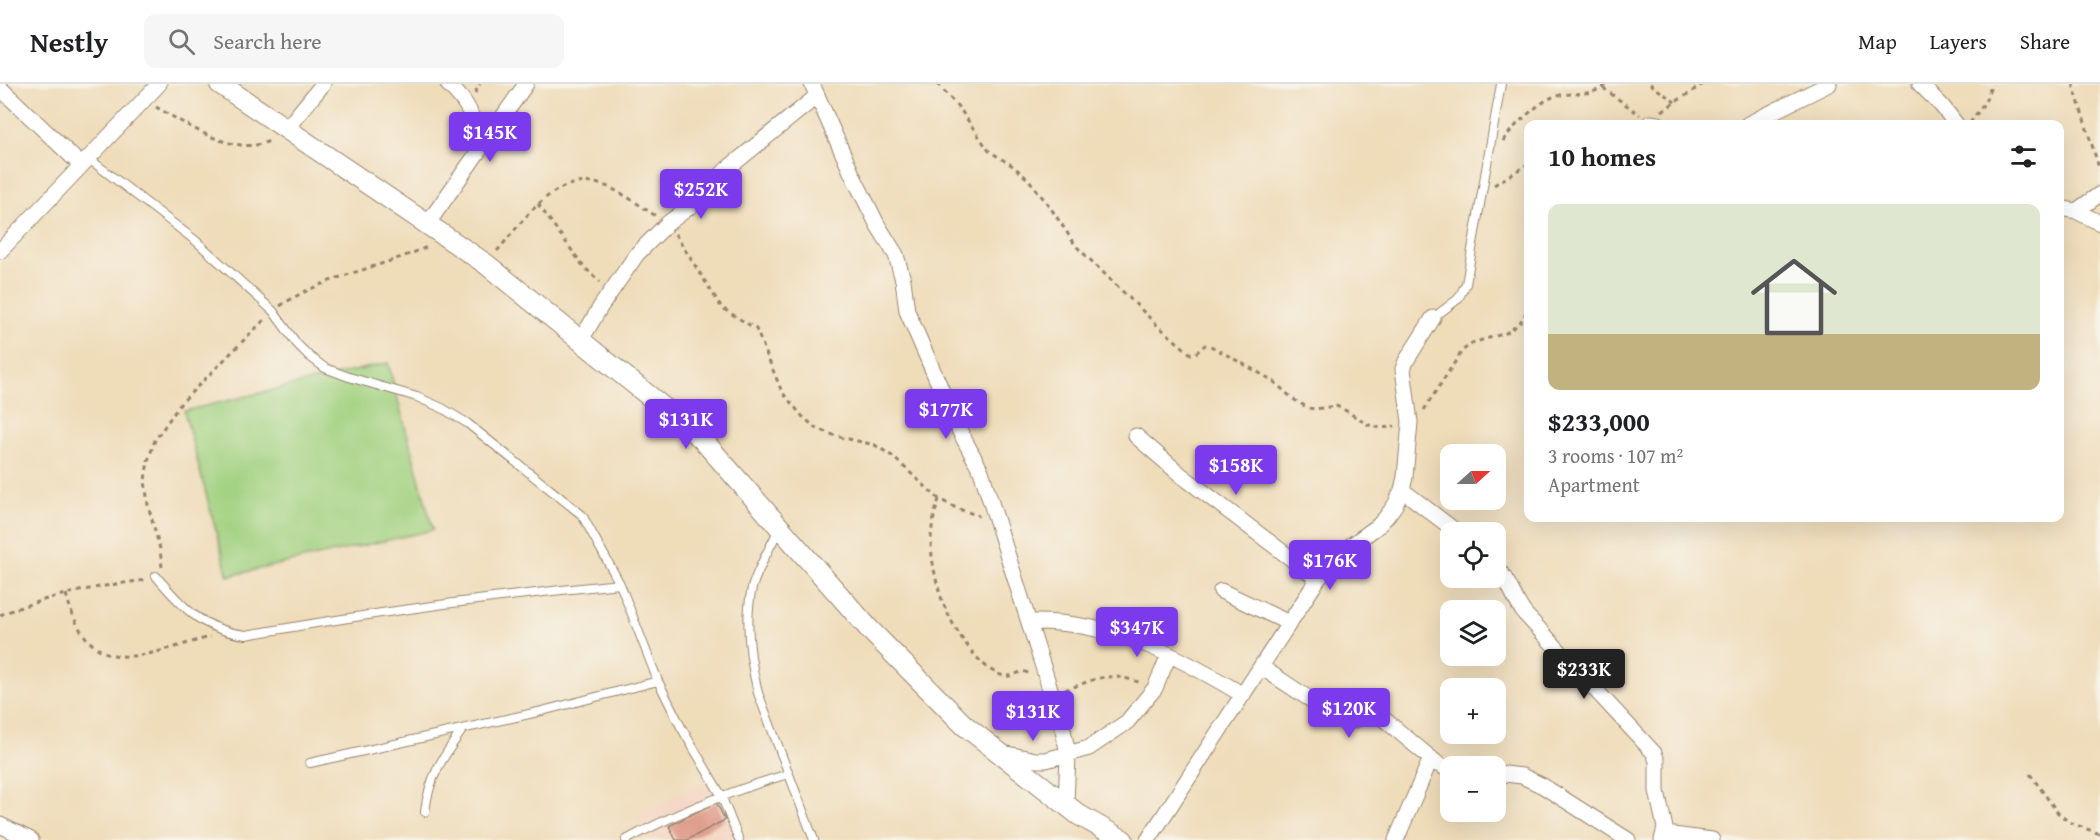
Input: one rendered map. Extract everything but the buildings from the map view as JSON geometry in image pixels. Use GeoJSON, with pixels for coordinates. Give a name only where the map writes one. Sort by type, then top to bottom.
{"type":"FeatureCollection","features":[{"type":"Feature","properties":{"kind":"main road"},"geometry":{"type":"LineString","coordinates":[[220,84],[486,264],[701,438],[870,630],[964,724],[1066,805],[1123,840]]}},
{"type":"Feature","properties":{"kind":"street"},"geometry":{"type":"LineString","coordinates":[[0,251],[159,84]]}},
{"type":"Feature","properties":{"kind":"street"},"geometry":{"type":"LineString","coordinates":[[287,128],[323,84]]}},
{"type":"Feature","properties":{"kind":"street"},"geometry":{"type":"LineString","coordinates":[[448,84],[470,110],[478,152]]}},
{"type":"Feature","properties":{"kind":"street"},"geometry":{"type":"LineString","coordinates":[[428,224],[526,84]]}},
{"type":"Feature","properties":{"kind":"street"},"geometry":{"type":"LineString","coordinates":[[1756,120],[1829,84]]}},
{"type":"Feature","properties":{"kind":"street"},"geometry":{"type":"LineString","coordinates":[[1920,84],[1953,120]]}},
{"type":"Feature","properties":{"kind":"street"},"geometry":{"type":"LineString","coordinates":[[0,88],[84,161]]}},
{"type":"Feature","properties":{"kind":"street"},"geometry":{"type":"LineString","coordinates":[[581,340],[637,254],[668,223],[696,202],[727,169],[814,90],[877,224],[896,255],[903,280],[907,311],[958,428],[981,471],[1068,754],[1066,805]]}},
{"type":"Feature","properties":{"kind":"street"},"geometry":{"type":"LineString","coordinates":[[2076,212],[2100,194]]}},
{"type":"Feature","properties":{"kind":"street"},"geometry":{"type":"LineString","coordinates":[[2064,209],[2076,212],[2100,224]]}},
{"type":"Feature","properties":{"kind":"street"},"geometry":{"type":"LineString","coordinates":[[1148,840],[1318,579],[1346,549],[1378,526],[1395,505],[1405,477],[1410,423],[1403,369],[1432,318]]}},
{"type":"Feature","properties":{"kind":"street"},"geometry":{"type":"LineString","coordinates":[[1136,436],[1181,475],[1265,541],[1318,579]]}},
{"type":"Feature","properties":{"kind":"street"},"geometry":{"type":"LineString","coordinates":[[1402,490],[1444,522]]}},
{"type":"Feature","properties":{"kind":"street"},"geometry":{"type":"LineString","coordinates":[[1506,580],[1517,604],[1525,614],[1654,753],[1657,761],[1657,791],[1664,837],[1712,840]]}},
{"type":"Feature","properties":{"kind":"street"},"geometry":{"type":"LineString","coordinates":[[1221,591],[1289,623]]}},
{"type":"Feature","properties":{"kind":"street"},"geometry":{"type":"LineString","coordinates":[[1029,622],[1057,622],[1087,626],[1131,638],[1196,667],[1243,695]]}},
{"type":"Feature","properties":{"kind":"street"},"geometry":{"type":"LineString","coordinates":[[999,752],[1046,760],[1089,748],[1127,722],[1155,688],[1169,655]]}},
{"type":"Feature","properties":{"kind":"street"},"geometry":{"type":"LineString","coordinates":[[1261,667],[1346,723],[1368,715],[1379,715],[1440,764]]}},
{"type":"Feature","properties":{"kind":"street"},"geometry":{"type":"LineString","coordinates":[[1396,840],[1431,758]]}},
{"type":"Feature","properties":{"kind":"street"},"geometry":{"type":"LineString","coordinates":[[1506,774],[1522,776],[1543,786],[1628,840]]}},
{"type":"Feature","properties":{"kind":"street"},"geometry":{"type":"LineString","coordinates":[[0,825],[31,840]]}},
{"type":"Feature","properties":{"kind":"lane"},"geometry":{"type":"LineString","coordinates":[[1432,318],[1458,299],[1466,284],[1501,84]]}},
{"type":"Feature","properties":{"kind":"lane"},"geometry":{"type":"LineString","coordinates":[[84,161],[196,241],[273,310],[297,344],[325,368],[417,397],[442,408],[467,423],[582,515],[620,584],[657,681],[681,728],[721,795],[739,840]]}},
{"type":"Feature","properties":{"kind":"lane"},"geometry":{"type":"LineString","coordinates":[[780,528],[752,588],[748,632],[758,693],[814,840]]}},
{"type":"Feature","properties":{"kind":"lane"},"geometry":{"type":"LineString","coordinates":[[156,576],[180,604],[207,624],[225,633],[246,635],[411,609],[620,584]]}},
{"type":"Feature","properties":{"kind":"lane"},"geometry":{"type":"LineString","coordinates":[[310,763],[463,729],[657,681]]}},
{"type":"Feature","properties":{"kind":"lane"},"geometry":{"type":"LineString","coordinates":[[425,812],[429,785],[444,756],[463,729]]}},
{"type":"Feature","properties":{"kind":"lane"},"geometry":{"type":"LineString","coordinates":[[626,840],[685,810],[721,795],[788,774]]}},
{"type":"Feature","properties":{"kind":"path"},"geometry":{"type":"LineString","coordinates":[[938,84],[960,109],[989,151],[1013,166],[1029,180],[1076,246],[1157,325],[1191,354],[1209,345],[1272,381],[1293,399],[1308,408],[1336,405],[1374,428],[1382,429],[1410,423]]}},
{"type":"Feature","properties":{"kind":"path"},"geometry":{"type":"LineString","coordinates":[[1502,144],[1507,135],[1552,97],[1586,94],[1603,88],[1607,84]]}},
{"type":"Feature","properties":{"kind":"path"},"geometry":{"type":"LineString","coordinates":[[1650,84],[1675,102]]}},
{"type":"Feature","properties":{"kind":"path"},"geometry":{"type":"LineString","coordinates":[[1657,120],[1664,109],[1703,84]]}},
{"type":"Feature","properties":{"kind":"path"},"geometry":{"type":"LineString","coordinates":[[1972,120],[1986,102],[1992,84]]}},
{"type":"Feature","properties":{"kind":"path"},"geometry":{"type":"LineString","coordinates":[[2073,84],[2100,171]]}},
{"type":"Feature","properties":{"kind":"path"},"geometry":{"type":"LineString","coordinates":[[1603,88],[1648,120]]}},
{"type":"Feature","properties":{"kind":"path"},"geometry":{"type":"LineString","coordinates":[[144,100],[212,136],[233,144],[251,146],[269,142],[287,128]]}},
{"type":"Feature","properties":{"kind":"path"},"geometry":{"type":"LineString","coordinates":[[1482,192],[1524,166]]}},
{"type":"Feature","properties":{"kind":"path"},"geometry":{"type":"LineString","coordinates":[[486,264],[552,191],[561,187],[598,184],[668,223],[722,308],[756,329],[782,392],[803,417],[816,428],[836,436],[875,445],[892,456],[939,499],[956,508],[998,522]]}},
{"type":"Feature","properties":{"kind":"path"},"geometry":{"type":"LineString","coordinates":[[538,204],[584,267],[612,291]]}},
{"type":"Feature","properties":{"kind":"path"},"geometry":{"type":"LineString","coordinates":[[0,615],[29,603],[101,586],[149,580],[156,576],[163,564],[148,505],[145,480],[155,440],[181,403],[273,310],[308,289],[338,276],[417,251],[448,237]]}},
{"type":"Feature","properties":{"kind":"path"},"geometry":{"type":"LineString","coordinates":[[1408,440],[1462,351],[1472,343],[1506,333],[1519,324],[1524,316]]}},
{"type":"Feature","properties":{"kind":"path"},"geometry":{"type":"LineString","coordinates":[[939,499],[931,540],[934,567],[942,600],[957,630],[975,655],[994,673],[1009,676],[1023,671],[1060,691],[1100,677],[1116,676],[1155,688]]}},
{"type":"Feature","properties":{"kind":"path"},"geometry":{"type":"LineString","coordinates":[[66,594],[70,609],[81,630],[92,645],[111,656],[123,658],[138,656],[225,633]]}},
{"type":"Feature","properties":{"kind":"path"},"geometry":{"type":"LineString","coordinates":[[2030,774],[2063,818],[2100,834]]}},
{"type":"Feature","properties":{"kind":"shaded area"},"geometry":{"type":"Polygon","coordinates":[[[714,775],[748,840],[648,840],[636,816],[714,775]]]}},
{"type":"Feature","properties":{"kind":"green space"},"geometry":{"type":"Polygon","coordinates":[[[388,363],[433,530],[228,576],[184,411],[388,363]]]}}]}
